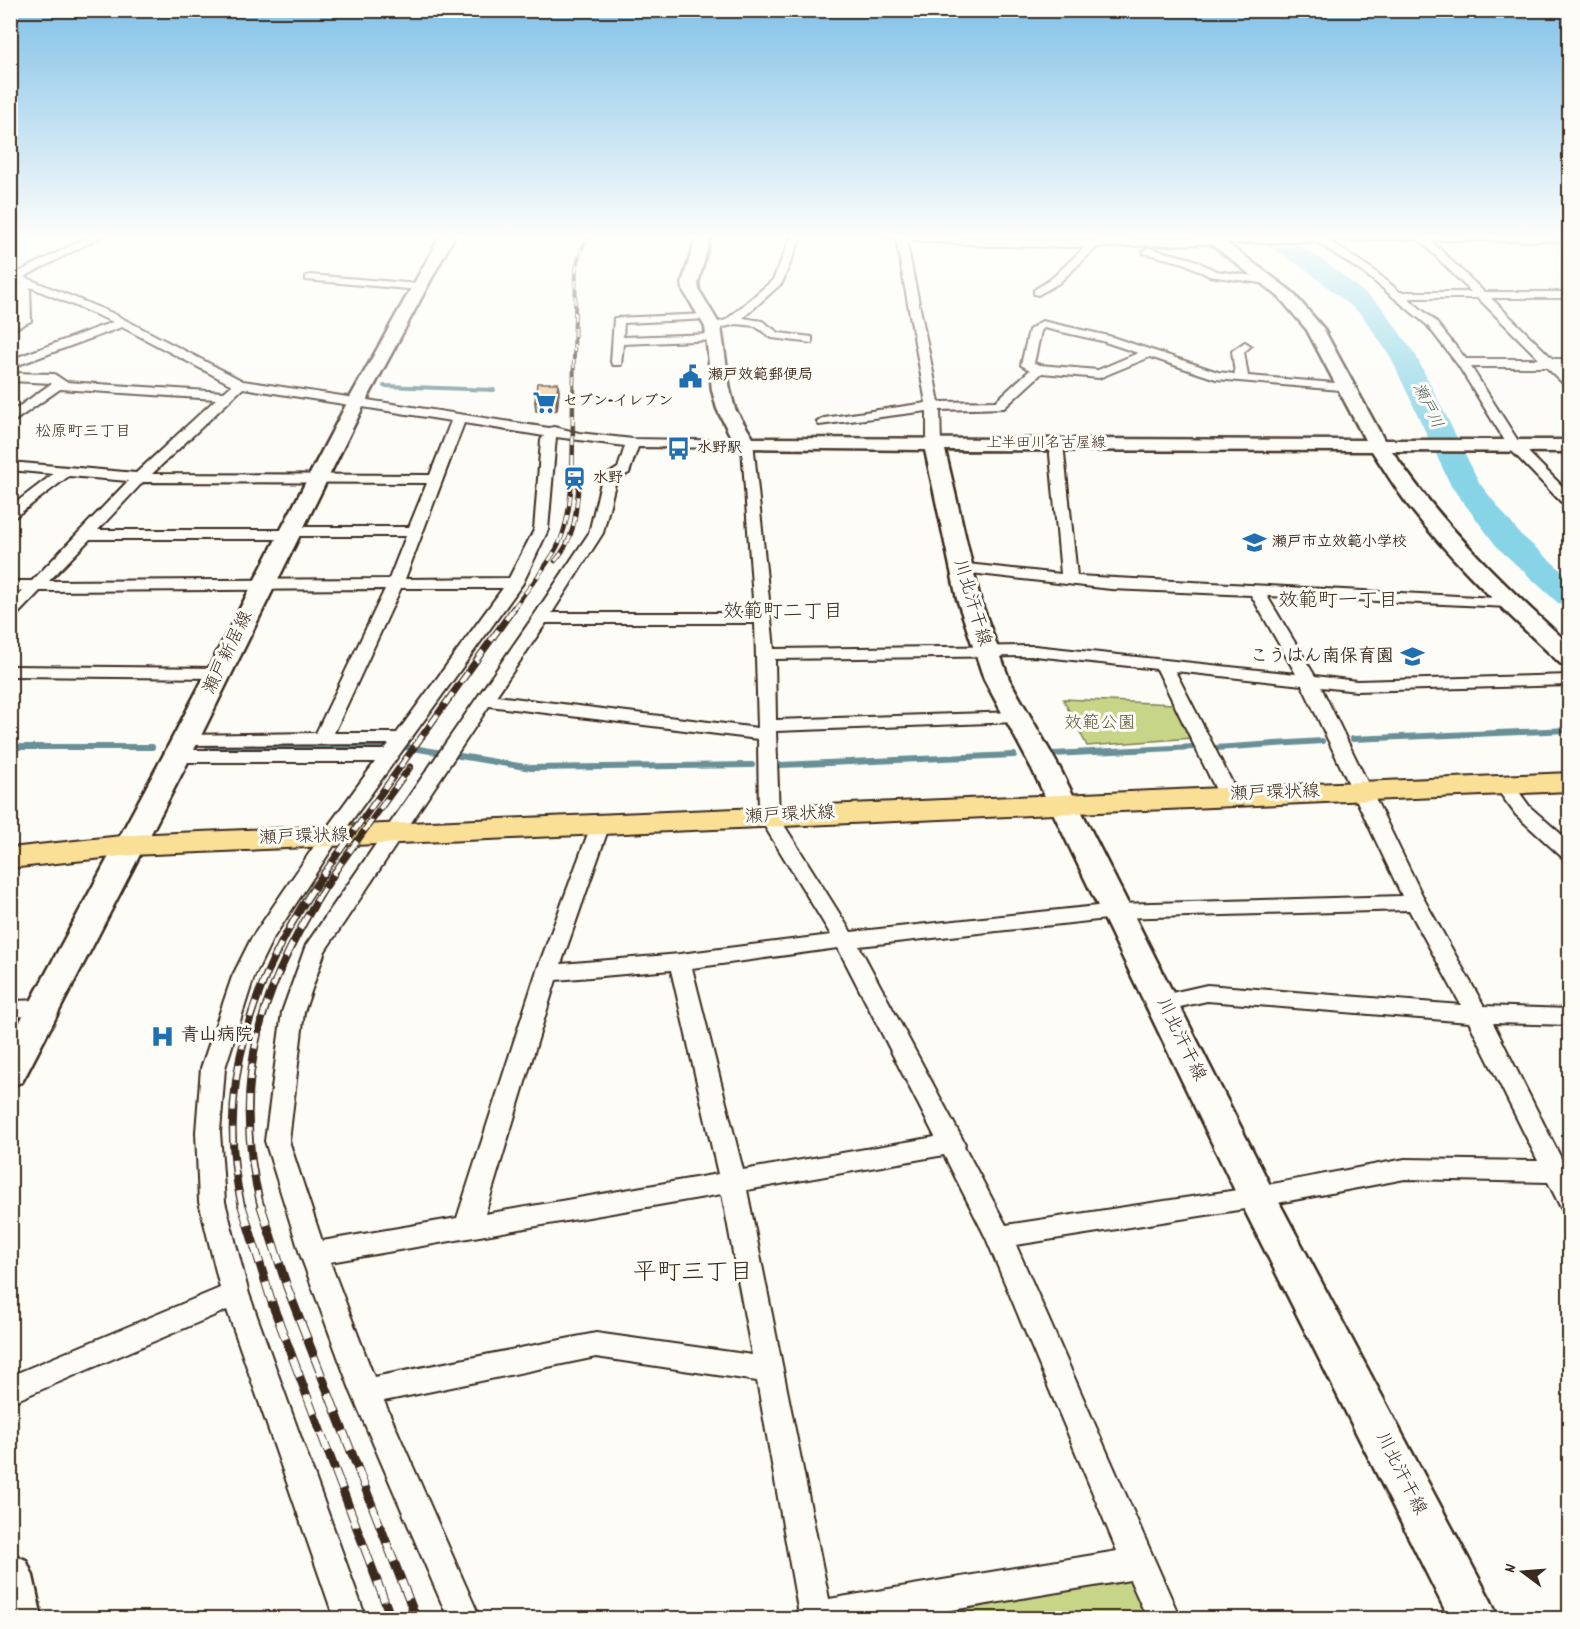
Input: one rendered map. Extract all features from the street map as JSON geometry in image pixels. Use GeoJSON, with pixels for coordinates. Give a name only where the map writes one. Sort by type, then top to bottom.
{"type":"FeatureCollection","features":[{"type":"Feature","properties":{"kind":"main road","name":"瀬戸環状線"},"geometry":{"type":"LineString","coordinates":[[10,858],[131,845],[1569,782]]}},
{"type":"Feature","properties":{"kind":"street"},"geometry":{"type":"LineString","coordinates":[[10,328],[25,321],[26,311]]}},
{"type":"Feature","properties":{"kind":"street"},"geometry":{"type":"LineString","coordinates":[[97,311],[218,375],[240,384],[571,436],[633,443],[748,444]]}},
{"type":"Feature","properties":{"kind":"street","name":"瀬戸新居線"},"geometry":{"type":"LineString","coordinates":[[10,1073],[131,845],[220,673],[262,585],[292,533],[356,403],[406,311]]}},
{"type":"Feature","properties":{"kind":"street"},"geometry":{"type":"LineString","coordinates":[[703,311],[712,327],[726,409],[741,437],[748,444],[761,618],[766,654],[769,817],[845,940],[953,1144],[999,1237],[1138,1563],[1164,1618]]}},
{"type":"Feature","properties":{"kind":"street"},"geometry":{"type":"LineString","coordinates":[[618,341],[730,323],[745,311]]}},
{"type":"Feature","properties":{"kind":"street"},"geometry":{"type":"LineString","coordinates":[[915,311],[933,406],[934,444]]}},
{"type":"Feature","properties":{"kind":"street"},"geometry":{"type":"LineString","coordinates":[[1300,311],[1315,328],[1377,444],[1434,523],[1509,602],[1569,659]]}},
{"type":"Feature","properties":{"kind":"street"},"geometry":{"type":"LineString","coordinates":[[1417,311],[1431,323],[1463,363],[1515,446],[1569,503]]}},
{"type":"Feature","properties":{"kind":"street"},"geometry":{"type":"LineString","coordinates":[[1496,311],[1569,383]]}},
{"type":"Feature","properties":{"kind":"street"},"geometry":{"type":"LineString","coordinates":[[617,362],[618,320],[712,327]]}},
{"type":"Feature","properties":{"kind":"street"},"geometry":{"type":"LineString","coordinates":[[735,320],[758,323],[776,336],[808,340]]}},
{"type":"Feature","properties":{"kind":"street"},"geometry":{"type":"LineString","coordinates":[[10,364],[84,335],[123,323]]}},
{"type":"Feature","properties":{"kind":"street"},"geometry":{"type":"LineString","coordinates":[[1150,352],[1099,374],[1039,369],[1027,365],[1035,330],[1042,324],[1105,338],[1150,352],[1216,375],[1347,388]]}},
{"type":"Feature","properties":{"kind":"street"},"geometry":{"type":"LineString","coordinates":[[1242,379],[1238,351],[1245,346]]}},
{"type":"Feature","properties":{"kind":"street"},"geometry":{"type":"LineString","coordinates":[[1463,363],[1569,363]]}},
{"type":"Feature","properties":{"kind":"street"},"geometry":{"type":"LineString","coordinates":[[824,422],[933,406],[999,405],[1039,369]]}},
{"type":"Feature","properties":{"kind":"street"},"geometry":{"type":"LineString","coordinates":[[10,377],[54,378],[61,383],[10,420]]}},
{"type":"Feature","properties":{"kind":"street"},"geometry":{"type":"LineString","coordinates":[[10,613],[139,478],[240,384]]}},
{"type":"Feature","properties":{"kind":"street"},"geometry":{"type":"LineString","coordinates":[[57,385],[226,396]]}},
{"type":"Feature","properties":{"kind":"street"},"geometry":{"type":"LineString","coordinates":[[322,739],[395,584],[459,418]]}},
{"type":"Feature","properties":{"kind":"street"},"geometry":{"type":"LineString","coordinates":[[350,1618],[235,1294],[213,1202],[208,1132],[213,1068],[243,976],[262,939],[330,837],[515,583],[541,530],[548,440],[554,432]]}},
{"type":"Feature","properties":{"kind":"street"},"geometry":{"type":"LineString","coordinates":[[464,1618],[365,1392],[313,1254],[277,1141],[293,1012],[314,950],[391,834],[486,700],[596,532],[609,477],[624,470],[633,443]]}},
{"type":"Feature","properties":{"kind":"street","name":"上半田川名古屋線"},"geometry":{"type":"LineString","coordinates":[[748,444],[1569,446]]}},
{"type":"Feature","properties":{"kind":"street","name":"川北汗干線"},"geometry":{"type":"LineString","coordinates":[[934,444],[958,568],[985,651],[1016,717],[1045,766],[1257,1197],[1474,1618]]}},
{"type":"Feature","properties":{"kind":"street"},"geometry":{"type":"LineString","coordinates":[[1056,444],[1069,578]]}},
{"type":"Feature","properties":{"kind":"street"},"geometry":{"type":"LineString","coordinates":[[10,466],[139,478],[436,479]]}},
{"type":"Feature","properties":{"kind":"street"},"geometry":{"type":"LineString","coordinates":[[10,514],[65,472]]}},
{"type":"Feature","properties":{"kind":"street"},"geometry":{"type":"LineString","coordinates":[[84,534],[415,532]]}},
{"type":"Feature","properties":{"kind":"street"},"geometry":{"type":"LineString","coordinates":[[958,568],[1112,584],[1509,602]]}},
{"type":"Feature","properties":{"kind":"street"},"geometry":{"type":"LineString","coordinates":[[10,586],[515,583]]}},
{"type":"Feature","properties":{"kind":"street"},"geometry":{"type":"LineString","coordinates":[[1257,592],[1309,681],[1416,903],[1562,1172],[1569,1200]]}},
{"type":"Feature","properties":{"kind":"street"},"geometry":{"type":"LineString","coordinates":[[541,618],[761,618]]}},
{"type":"Feature","properties":{"kind":"street"},"geometry":{"type":"LineString","coordinates":[[766,654],[1035,651],[1357,686],[1569,680]]}},
{"type":"Feature","properties":{"kind":"street"},"geometry":{"type":"LineString","coordinates":[[1164,666],[1229,796]]}},
{"type":"Feature","properties":{"kind":"street"},"geometry":{"type":"LineString","coordinates":[[10,671],[220,673]]}},
{"type":"Feature","properties":{"kind":"street"},"geometry":{"type":"LineString","coordinates":[[486,700],[767,731],[1016,717]]}},
{"type":"Feature","properties":{"kind":"street"},"geometry":{"type":"LineString","coordinates":[[181,748],[322,739],[397,747]]}},
{"type":"Feature","properties":{"kind":"street"},"geometry":{"type":"LineString","coordinates":[[181,748],[397,747]]}},
{"type":"Feature","properties":{"kind":"street"},"geometry":{"type":"LineString","coordinates":[[1504,785],[1523,811],[1569,853]]}},
{"type":"Feature","properties":{"kind":"street"},"geometry":{"type":"LineString","coordinates":[[467,1229],[547,974],[600,824]]}},
{"type":"Feature","properties":{"kind":"street"},"geometry":{"type":"LineString","coordinates":[[547,974],[681,962],[845,940],[1116,911],[1416,903]]}},
{"type":"Feature","properties":{"kind":"street"},"geometry":{"type":"LineString","coordinates":[[681,962],[733,1182],[814,1618],[1138,1563]]}},
{"type":"Feature","properties":{"kind":"street"},"geometry":{"type":"LineString","coordinates":[[1162,1003],[1206,993],[1477,1014],[1569,1017]]}},
{"type":"Feature","properties":{"kind":"street"},"geometry":{"type":"LineString","coordinates":[[10,1009],[45,1008]]}},
{"type":"Feature","properties":{"kind":"street"},"geometry":{"type":"LineString","coordinates":[[313,1254],[953,1144]]}},
{"type":"Feature","properties":{"kind":"street"},"geometry":{"type":"LineString","coordinates":[[999,1237],[1257,1197],[1405,1168],[1562,1172]]}},
{"type":"Feature","properties":{"kind":"street"},"geometry":{"type":"LineString","coordinates":[[10,1390],[235,1294]]}},
{"type":"Feature","properties":{"kind":"street"},"geometry":{"type":"LineString","coordinates":[[365,1392],[596,1345],[769,1370]]}},
{"type":"Feature","properties":{"kind":"street"},"geometry":{"type":"LineString","coordinates":[[10,1576],[18,1618]]}},
{"type":"Feature","properties":{"kind":"green space","name":"效範公園"},"geometry":{"type":"Polygon","coordinates":[[[1063,699],[1174,704],[1192,738],[1087,746],[1063,699]]]}},
{"type":"Feature","properties":{"kind":"green space"},"geometry":{"type":"Polygon","coordinates":[[[1131,1577],[1149,1618],[922,1618],[1131,1577]]]}},
{"type":"Feature","properties":{"kind":"building"},"geometry":{"type":"Polygon","coordinates":[[[537,383],[558,383],[556,401],[535,402],[537,383]]]}},
{"type":"Feature","properties":{"kind":"waterway","name":"瀬戸川"},"geometry":{"type":"LineString","coordinates":[[1372,311],[1403,356],[1466,486],[1509,541],[1570,596]]}},
{"type":"Feature","properties":{"kind":"waterway"},"geometry":{"type":"LineString","coordinates":[[384,386],[494,390]]}},
{"type":"Feature","properties":{"kind":"waterway"},"geometry":{"type":"LineString","coordinates":[[1353,739],[1570,730]]}},
{"type":"Feature","properties":{"kind":"waterway"},"geometry":{"type":"LineString","coordinates":[[1215,748],[1322,741]]}},
{"type":"Feature","properties":{"kind":"waterway"},"geometry":{"type":"LineString","coordinates":[[10,747],[152,747]]}},
{"type":"Feature","properties":{"kind":"waterway"},"geometry":{"type":"LineString","coordinates":[[208,748],[407,747],[531,768],[752,765]]}},
{"type":"Feature","properties":{"kind":"waterway"},"geometry":{"type":"LineString","coordinates":[[1052,754],[1195,747]]}},
{"type":"Feature","properties":{"kind":"waterway"},"geometry":{"type":"LineString","coordinates":[[780,765],[1014,755]]}},
{"type":"Feature","properties":{"kind":"railway"},"geometry":{"type":"LineString","coordinates":[[573,400],[575,311]]}},
{"type":"Feature","properties":{"kind":"railway"},"geometry":{"type":"LineString","coordinates":[[513,609],[546,565],[563,534],[572,476],[573,399]]}},
{"type":"Feature","properties":{"kind":"railway"},"geometry":{"type":"LineString","coordinates":[[555,561],[571,533],[576,513],[579,481]]}},
{"type":"Feature","properties":{"kind":"railway"},"geometry":{"type":"LineString","coordinates":[[324,873],[514,608]]}},
{"type":"Feature","properties":{"kind":"railway"},"geometry":{"type":"LineString","coordinates":[[334,873],[410,767]]}},
{"type":"Feature","properties":{"kind":"railway"},"geometry":{"type":"LineString","coordinates":[[242,1207],[234,1162],[233,1118],[237,1074],[246,1031],[260,989],[278,949],[325,872]]}},
{"type":"Feature","properties":{"kind":"railway"},"geometry":{"type":"LineString","coordinates":[[261,1207],[252,1160],[249,1115],[251,1072],[259,1031],[271,991],[288,952],[335,872]]}},
{"type":"Feature","properties":{"kind":"railway"},"geometry":{"type":"LineString","coordinates":[[242,1206],[273,1306],[391,1618]]}},
{"type":"Feature","properties":{"kind":"railway"},"geometry":{"type":"LineString","coordinates":[[261,1206],[287,1287],[416,1618]]}},
{"type":"Feature","properties":{"kind":"place","name":"瀬戸效範郵便局"},"geometry":{"type":"Point","coordinates":[690,376]}},
{"type":"Feature","properties":{"kind":"place","name":"セブン-イレブン"},"geometry":{"type":"Point","coordinates":[545,402]}},
{"type":"Feature","properties":{"kind":"place","name":"水野駅"},"geometry":{"type":"Point","coordinates":[679,449]}},
{"type":"Feature","properties":{"kind":"place","name":"水野"},"geometry":{"type":"Point","coordinates":[575,479]}},
{"type":"Feature","properties":{"kind":"place","name":"瀬戸市立效範小学校"},"geometry":{"type":"Point","coordinates":[1254,543]}},
{"type":"Feature","properties":{"kind":"place","name":"こうはん南保育園"},"geometry":{"type":"Point","coordinates":[1412,657]}},
{"type":"Feature","properties":{"kind":"place","name":"青山病院"},"geometry":{"type":"Point","coordinates":[163,1036]}},
{"type":"Feature","properties":{"kind":"district","name":"松原町三丁目"},"geometry":{"type":"Point","coordinates":[83,432]}},
{"type":"Feature","properties":{"kind":"district","name":"效範町一丁目"},"geometry":{"type":"Point","coordinates":[1338,602]}},
{"type":"Feature","properties":{"kind":"district","name":"效範町二丁目"},"geometry":{"type":"Point","coordinates":[783,613]}},
{"type":"Feature","properties":{"kind":"district","name":"平町三丁目"},"geometry":{"type":"Point","coordinates":[693,1274]}}]}
